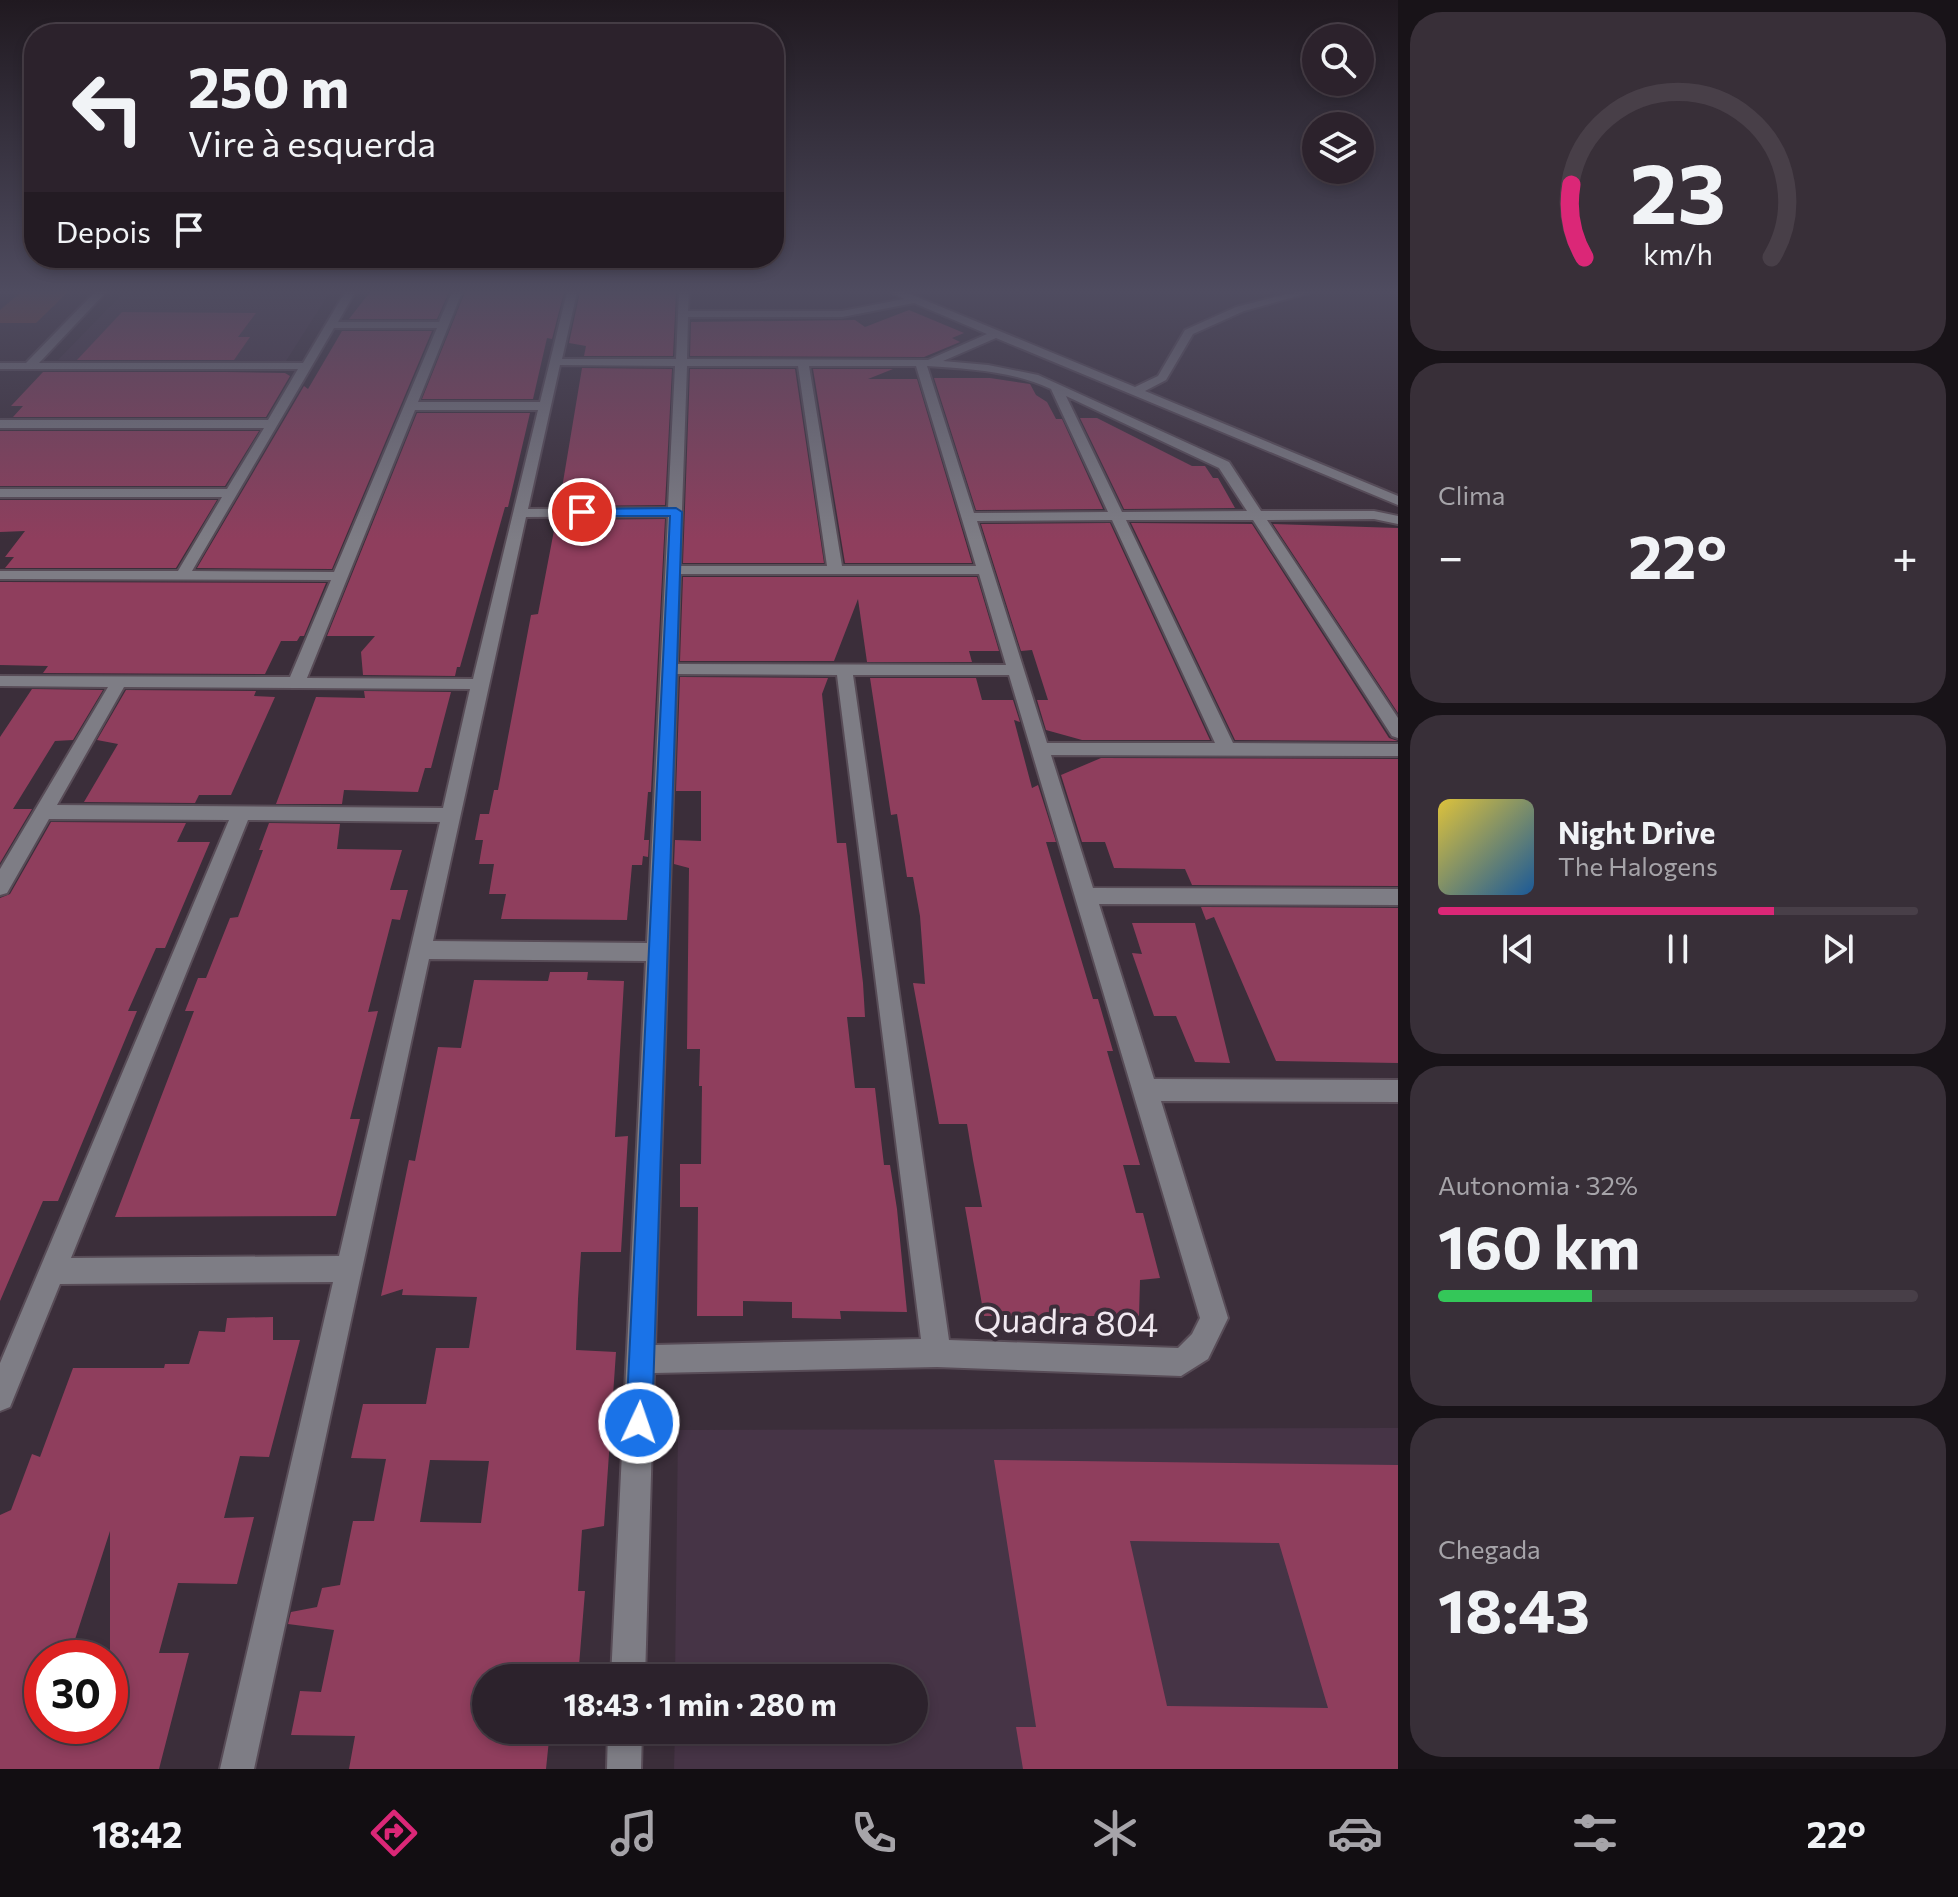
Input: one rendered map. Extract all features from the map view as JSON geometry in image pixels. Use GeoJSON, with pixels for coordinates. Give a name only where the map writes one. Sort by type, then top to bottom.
{"type":"FeatureCollection","features":[{"type":"Feature","properties":{"kind":"street"},"geometry":{"type":"LineString","coordinates":[[182,576],[301,375]]}},
{"type":"Feature","properties":{"kind":"street"},"geometry":{"type":"LineString","coordinates":[[296,683],[424,375]]}},
{"type":"Feature","properties":{"kind":"street"},"geometry":{"type":"LineString","coordinates":[[237,1769],[450,815],[552,375]]}},
{"type":"Feature","properties":{"kind":"street"},"geometry":{"type":"LineString","coordinates":[[629,1664],[681,375]]}},
{"type":"Feature","properties":{"kind":"street"},"geometry":{"type":"LineString","coordinates":[[805,375],[835,569]]}},
{"type":"Feature","properties":{"kind":"street","name":"Quadra 804"},"geometry":{"type":"LineString","coordinates":[[642,1359],[937,1353],[1181,1362],[1196,1353],[1207,1338],[1214,1318],[983,570],[928,375]]}},
{"type":"Feature","properties":{"kind":"street"},"geometry":{"type":"LineString","coordinates":[[1022,375],[1212,457],[1231,473],[1398,732]]}},
{"type":"Feature","properties":{"kind":"street"},"geometry":{"type":"LineString","coordinates":[[1092,375],[1398,501]]}},
{"type":"Feature","properties":{"kind":"street"},"geometry":{"type":"LineString","coordinates":[[1134,392],[1164,375]]}},
{"type":"Feature","properties":{"kind":"street"},"geometry":{"type":"LineString","coordinates":[[1056,387],[1226,748]]}},
{"type":"Feature","properties":{"kind":"street"},"geometry":{"type":"LineString","coordinates":[[412,406],[545,406]]}},
{"type":"Feature","properties":{"kind":"street"},"geometry":{"type":"LineString","coordinates":[[0,424],[273,424]]}},
{"type":"Feature","properties":{"kind":"street"},"geometry":{"type":"LineString","coordinates":[[0,493],[231,493]]}},
{"type":"Feature","properties":{"kind":"street"},"geometry":{"type":"LineString","coordinates":[[520,513],[676,512]]}},
{"type":"Feature","properties":{"kind":"street"},"geometry":{"type":"LineString","coordinates":[[970,517],[1374,515],[1398,520]]}},
{"type":"Feature","properties":{"kind":"street"},"geometry":{"type":"LineString","coordinates":[[674,570],[983,570]]}},
{"type":"Feature","properties":{"kind":"street"},"geometry":{"type":"LineString","coordinates":[[0,575],[339,576]]}},
{"type":"Feature","properties":{"kind":"street"},"geometry":{"type":"LineString","coordinates":[[844,668],[937,1353]]}},
{"type":"Feature","properties":{"kind":"street"},"geometry":{"type":"LineString","coordinates":[[669,669],[1016,670]]}},
{"type":"Feature","properties":{"kind":"street"},"geometry":{"type":"LineString","coordinates":[[0,681],[480,684]]}},
{"type":"Feature","properties":{"kind":"street"},"geometry":{"type":"LineString","coordinates":[[0,887],[119,682]]}},
{"type":"Feature","properties":{"kind":"street"},"geometry":{"type":"LineString","coordinates":[[1039,749],[1398,750]]}},
{"type":"Feature","properties":{"kind":"street"},"geometry":{"type":"LineString","coordinates":[[45,812],[450,815]]}},
{"type":"Feature","properties":{"kind":"street"},"geometry":{"type":"LineString","coordinates":[[0,1397],[241,813]]}},
{"type":"Feature","properties":{"kind":"street"},"geometry":{"type":"LineString","coordinates":[[1085,896],[1398,897]]}},
{"type":"Feature","properties":{"kind":"street"},"geometry":{"type":"LineString","coordinates":[[420,950],[657,952]]}},
{"type":"Feature","properties":{"kind":"street"},"geometry":{"type":"LineString","coordinates":[[1146,1090],[1398,1091]]}},
{"type":"Feature","properties":{"kind":"street"},"geometry":{"type":"LineString","coordinates":[[52,1271],[349,1269]]}},
{"type":"Feature","properties":{"kind":"street"},"geometry":{"type":"LineString","coordinates":[[624,1769],[625,1744]]}},
{"type":"Feature","properties":{"kind":"shaded area"},"geometry":{"type":"Polygon","coordinates":[[[1398,1428],[1398,1769],[674,1769],[675,1744],[928,1744],[928,1664],[675,1664],[678,1430],[1398,1428]]]}},
{"type":"Feature","properties":{"kind":"building"},"geometry":{"type":"Polygon","coordinates":[[[41,375],[290,376],[266,417],[13,417],[23,406],[11,406],[41,375]]]}},
{"type":"Feature","properties":{"kind":"building"},"geometry":{"type":"Polygon","coordinates":[[[316,375],[414,375],[332,569],[197,568],[304,386],[308,389],[316,375]]]}},
{"type":"Feature","properties":{"kind":"building"},"geometry":{"type":"Polygon","coordinates":[[[432,375],[539,375],[533,399],[422,399],[432,375]]]}},
{"type":"Feature","properties":{"kind":"building"},"geometry":{"type":"Polygon","coordinates":[[[581,375],[672,375],[665,505],[559,506],[581,375]]]}},
{"type":"Feature","properties":{"kind":"building"},"geometry":{"type":"Polygon","coordinates":[[[690,375],[796,375],[824,563],[683,563],[690,375]]]}},
{"type":"Feature","properties":{"kind":"building"},"geometry":{"type":"Polygon","coordinates":[[[814,375],[879,375],[868,379],[917,379],[972,563],[845,563],[814,375]]]}},
{"type":"Feature","properties":{"kind":"building"},"geometry":{"type":"Polygon","coordinates":[[[934,378],[990,378],[1030,384],[1036,395],[1047,402],[1056,419],[1062,419],[1103,509],[976,510],[934,378]]]}},
{"type":"Feature","properties":{"kind":"building"},"geometry":{"type":"Polygon","coordinates":[[[417,413],[530,413],[508,507],[505,507],[455,676],[363,675],[361,652],[375,636],[327,636],[417,413]]]}},
{"type":"Feature","properties":{"kind":"building"},"geometry":{"type":"Polygon","coordinates":[[[1080,418],[1097,418],[1192,466],[1205,466],[1213,478],[1218,478],[1235,508],[1124,509],[1080,418]]]}},
{"type":"Feature","properties":{"kind":"building"},"geometry":{"type":"Polygon","coordinates":[[[0,431],[259,431],[225,486],[0,486],[0,431]]]}},
{"type":"Feature","properties":{"kind":"building"},"geometry":{"type":"Polygon","coordinates":[[[0,500],[217,500],[176,568],[5,568],[14,557],[5,557],[25,531],[0,532],[0,500]]]}},
{"type":"Feature","properties":{"kind":"building"},"geometry":{"type":"Polygon","coordinates":[[[665,519],[651,792],[648,792],[644,840],[649,840],[648,857],[643,856],[642,865],[632,865],[627,920],[501,919],[506,894],[489,894],[494,864],[479,864],[483,840],[475,840],[480,814],[489,814],[494,790],[498,790],[531,615],[538,614],[556,520],[665,519]]]}},
{"type":"Feature","properties":{"kind":"building"},"geometry":{"type":"Polygon","coordinates":[[[1110,523],[1210,740],[1082,740],[1046,730],[1037,700],[1048,700],[1032,650],[1021,651],[981,524],[1110,523]]]}},
{"type":"Feature","properties":{"kind":"building"},"geometry":{"type":"Polygon","coordinates":[[[1131,523],[1252,524],[1389,738],[1398,741],[1235,740],[1131,523]]]}},
{"type":"Feature","properties":{"kind":"building"},"geometry":{"type":"Polygon","coordinates":[[[1273,524],[1398,528],[1398,713],[1273,524]]]}},
{"type":"Feature","properties":{"kind":"building"},"geometry":{"type":"Polygon","coordinates":[[[683,577],[977,577],[999,651],[969,651],[972,662],[867,662],[858,599],[834,661],[680,661],[683,577]]]}},
{"type":"Feature","properties":{"kind":"building"},"geometry":{"type":"Polygon","coordinates":[[[0,582],[326,583],[304,636],[297,641],[281,641],[265,674],[43,673],[48,666],[0,665],[0,582]]]}},
{"type":"Feature","properties":{"kind":"building"},"geometry":{"type":"Polygon","coordinates":[[[680,677],[828,678],[822,694],[837,843],[846,843],[863,983],[865,1017],[847,1017],[855,1088],[875,1088],[884,1165],[890,1165],[897,1209],[907,1312],[840,1311],[841,1319],[792,1318],[792,1302],[743,1301],[743,1316],[697,1316],[698,1207],[680,1207],[680,1164],[701,1164],[702,1086],[699,1086],[700,1049],[687,1049],[689,868],[674,864],[675,840],[701,841],[701,791],[676,791],[680,677]]]}},
{"type":"Feature","properties":{"kind":"building"},"geometry":{"type":"Polygon","coordinates":[[[870,678],[976,678],[982,700],[1013,700],[1020,722],[1014,720],[1032,788],[1038,785],[1056,842],[1046,842],[1093,999],[1098,999],[1113,1051],[1107,1051],[1140,1165],[1123,1165],[1136,1213],[1143,1213],[1160,1278],[1140,1280],[1139,1316],[984,1316],[965,1207],[982,1207],[967,1124],[939,1124],[913,983],[925,984],[920,916],[913,877],[907,877],[897,814],[891,815],[870,678]]]}},
{"type":"Feature","properties":{"kind":"building"},"geometry":{"type":"Polygon","coordinates":[[[32,689],[103,690],[73,740],[55,741],[13,809],[32,809],[0,863],[0,737],[32,689]]]}},
{"type":"Feature","properties":{"kind":"building"},"geometry":{"type":"Polygon","coordinates":[[[126,690],[256,691],[254,696],[275,697],[231,795],[199,795],[195,803],[84,802],[118,744],[97,740],[126,690]]]}},
{"type":"Feature","properties":{"kind":"building"},"geometry":{"type":"Polygon","coordinates":[[[364,691],[451,692],[431,768],[425,768],[418,792],[344,790],[342,804],[276,804],[316,697],[365,698],[364,691]]]}},
{"type":"Feature","properties":{"kind":"building"},"geometry":{"type":"Polygon","coordinates":[[[1101,758],[1398,759],[1398,886],[1192,885],[1185,869],[1114,868],[1105,842],[1082,842],[1061,775],[1101,758]]]}},
{"type":"Feature","properties":{"kind":"building"},"geometry":{"type":"Polygon","coordinates":[[[51,822],[186,823],[177,842],[210,842],[165,948],[156,948],[128,1011],[137,1011],[58,1201],[43,1201],[0,1301],[0,898],[10,894],[51,822]]]}},
{"type":"Feature","properties":{"kind":"building"},"geometry":{"type":"Polygon","coordinates":[[[269,823],[340,824],[337,849],[402,850],[390,890],[408,890],[400,920],[392,919],[368,1012],[378,1011],[350,1119],[360,1119],[336,1216],[115,1217],[194,1011],[185,1011],[198,978],[206,978],[230,918],[238,917],[263,850],[259,850],[269,823]]]}},
{"type":"Feature","properties":{"kind":"building"},"geometry":{"type":"Polygon","coordinates":[[[1201,907],[1398,908],[1398,1063],[1276,1061],[1214,917],[1206,920],[1201,907]]]}},
{"type":"Feature","properties":{"kind":"building"},"geometry":{"type":"Polygon","coordinates":[[[1132,923],[1195,923],[1230,1063],[1195,1062],[1176,1016],[1154,1016],[1132,953],[1142,954],[1132,923]]]}},
{"type":"Feature","properties":{"kind":"building"},"geometry":{"type":"Polygon","coordinates":[[[550,972],[588,972],[587,980],[624,981],[615,1137],[628,1136],[621,1252],[581,1252],[576,1350],[616,1352],[604,1526],[582,1530],[578,1591],[585,1591],[579,1664],[472,1664],[472,1744],[549,1744],[546,1769],[349,1769],[355,1736],[291,1735],[300,1691],[321,1692],[334,1630],[288,1624],[291,1612],[317,1607],[322,1588],[340,1585],[353,1521],[374,1521],[386,1459],[351,1458],[363,1404],[426,1404],[436,1348],[469,1348],[477,1297],[402,1295],[403,1289],[381,1296],[409,1160],[415,1161],[438,1047],[461,1048],[474,980],[548,981],[550,972]],[[430,1460],[420,1522],[481,1523],[489,1461],[430,1460]]]}},
{"type":"Feature","properties":{"kind":"building"},"geometry":{"type":"Polygon","coordinates":[[[273,1317],[273,1340],[300,1340],[269,1457],[240,1456],[224,1518],[254,1517],[237,1584],[178,1583],[159,1653],[189,1653],[159,1769],[0,1769],[0,1515],[11,1510],[32,1454],[40,1457],[73,1368],[164,1368],[165,1364],[189,1364],[199,1331],[225,1332],[227,1318],[273,1317]],[[110,1531],[75,1640],[24,1640],[24,1744],[128,1744],[128,1640],[110,1640],[110,1531]]]}},
{"type":"Feature","properties":{"kind":"building"},"geometry":{"type":"Polygon","coordinates":[[[994,1460],[1398,1465],[1398,1769],[1023,1769],[1016,1727],[1036,1727],[994,1460]],[[1130,1541],[1167,1706],[1328,1708],[1279,1543],[1130,1541]]]}},
{"type":"Feature","properties":{"kind":"route"},"geometry":{"type":"LineString","coordinates":[[582,512],[676,512],[639,1423]]}}]}
